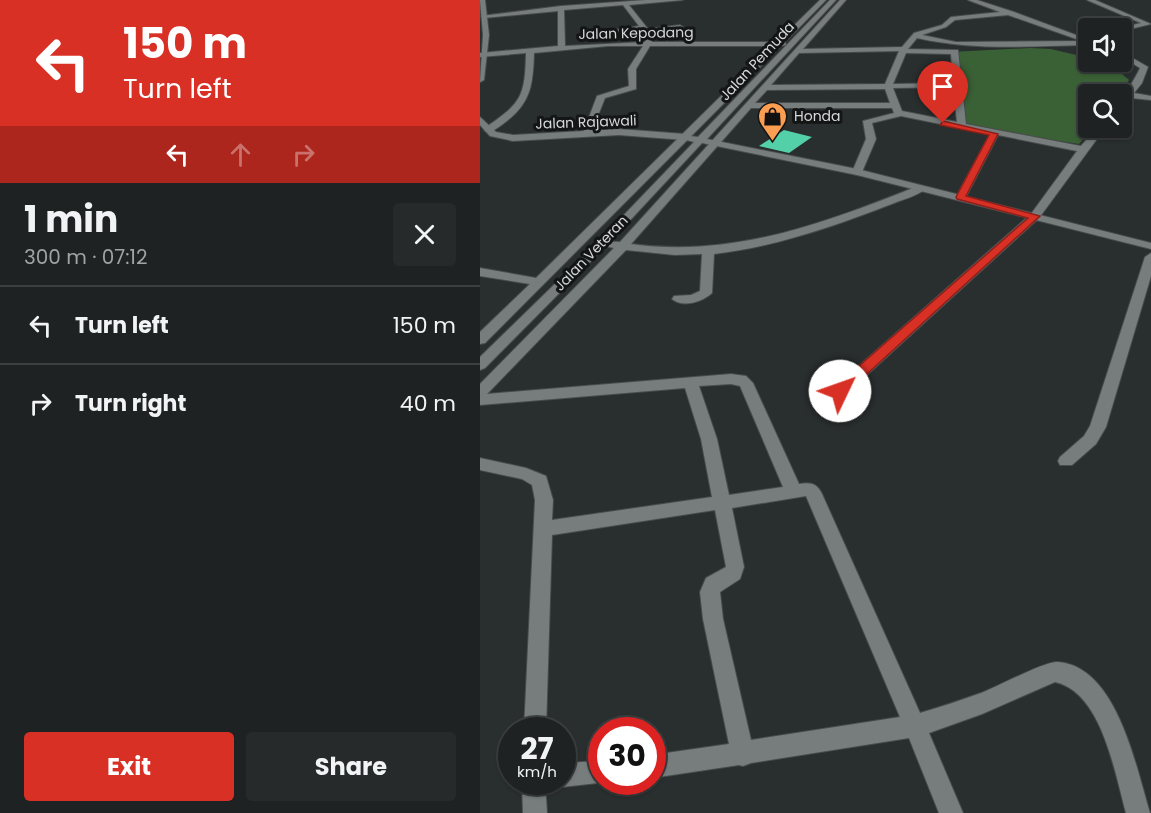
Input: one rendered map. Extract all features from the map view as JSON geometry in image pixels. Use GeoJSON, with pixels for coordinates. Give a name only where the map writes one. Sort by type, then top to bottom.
{"type":"FeatureCollection","features":[{"type":"Feature","properties":{"kind":"street"},"geometry":{"type":"LineString","coordinates":[[480,80],[482,13],[561,8],[604,2],[625,4],[680,0]]}},
{"type":"Feature","properties":{"kind":"street"},"geometry":{"type":"LineString","coordinates":[[480,340],[823,0]]}},
{"type":"Feature","properties":{"kind":"street","name":"Jalan Pemuda"},"geometry":{"type":"LineString","coordinates":[[700,139],[833,0]]}},
{"type":"Feature","properties":{"kind":"street"},"geometry":{"type":"LineString","coordinates":[[480,393],[623,246],[714,141],[843,0]]}},
{"type":"Feature","properties":{"kind":"street"},"geometry":{"type":"LineString","coordinates":[[971,0],[1064,33],[1078,34]]}},
{"type":"Feature","properties":{"kind":"street"},"geometry":{"type":"LineString","coordinates":[[980,3],[995,0]]}},
{"type":"Feature","properties":{"kind":"street"},"geometry":{"type":"LineString","coordinates":[[1090,0],[1148,24],[1132,27]]}},
{"type":"Feature","properties":{"kind":"street"},"geometry":{"type":"LineString","coordinates":[[587,133],[601,96],[633,87],[630,73],[633,64],[649,43],[645,30],[625,4]]}},
{"type":"Feature","properties":{"kind":"street"},"geometry":{"type":"LineString","coordinates":[[561,8],[562,42],[681,27]]}},
{"type":"Feature","properties":{"kind":"street"},"geometry":{"type":"LineString","coordinates":[[897,109],[888,86],[903,50],[914,36],[944,26],[953,18],[1012,13]]}},
{"type":"Feature","properties":{"kind":"street"},"geometry":{"type":"LineString","coordinates":[[914,36],[956,44],[1078,42]]}},
{"type":"Feature","properties":{"kind":"street"},"geometry":{"type":"LineString","coordinates":[[858,38],[863,49]]}},
{"type":"Feature","properties":{"kind":"street","name":"Jalan Kepodang"},"geometry":{"type":"LineString","coordinates":[[481,55],[530,50],[562,42],[790,45]]}},
{"type":"Feature","properties":{"kind":"street"},"geometry":{"type":"LineString","coordinates":[[798,51],[863,49],[882,46],[903,50],[955,52],[962,127]]}},
{"type":"Feature","properties":{"kind":"street"},"geometry":{"type":"LineString","coordinates":[[480,120],[488,130],[521,107],[525,101],[529,78],[530,50]]}},
{"type":"Feature","properties":{"kind":"street"},"geometry":{"type":"LineString","coordinates":[[1132,60],[1144,67],[1138,83],[1132,90]]}},
{"type":"Feature","properties":{"kind":"street"},"geometry":{"type":"LineString","coordinates":[[764,88],[957,85]]}},
{"type":"Feature","properties":{"kind":"street"},"geometry":{"type":"LineString","coordinates":[[1132,95],[1151,98]]}},
{"type":"Feature","properties":{"kind":"street"},"geometry":{"type":"LineString","coordinates":[[747,106],[897,109],[994,134],[1083,149]]}},
{"type":"Feature","properties":{"kind":"street"},"geometry":{"type":"LineString","coordinates":[[857,172],[871,140],[867,121],[897,109]]}},
{"type":"Feature","properties":{"kind":"street","name":"Jalan Rajawali"},"geometry":{"type":"LineString","coordinates":[[488,130],[498,136],[513,138],[587,133],[649,133],[714,141],[857,172],[1151,246]]}},
{"type":"Feature","properties":{"kind":"street"},"geometry":{"type":"LineString","coordinates":[[961,197],[994,134]]}},
{"type":"Feature","properties":{"kind":"street"},"geometry":{"type":"LineString","coordinates":[[840,391],[1035,216],[1092,138]]}},
{"type":"Feature","properties":{"kind":"street","name":"Jalan Veteran"},"geometry":{"type":"LineString","coordinates":[[480,365],[603,243],[700,139]]}},
{"type":"Feature","properties":{"kind":"street"},"geometry":{"type":"LineString","coordinates":[[603,243],[682,252],[768,241],[858,214],[922,188]]}},
{"type":"Feature","properties":{"kind":"street"},"geometry":{"type":"LineString","coordinates":[[678,299],[693,298],[706,293],[708,250]]}},
{"type":"Feature","properties":{"kind":"street"},"geometry":{"type":"LineString","coordinates":[[1066,461],[1090,440],[1098,427],[1151,257]]}},
{"type":"Feature","properties":{"kind":"street"},"geometry":{"type":"LineString","coordinates":[[480,272],[541,282]]}},
{"type":"Feature","properties":{"kind":"street"},"geometry":{"type":"LineString","coordinates":[[480,400],[741,379],[746,383],[794,492]]}},
{"type":"Feature","properties":{"kind":"street"},"geometry":{"type":"LineString","coordinates":[[691,383],[709,438],[735,567],[732,573],[713,584],[710,592],[713,620],[743,754]]}},
{"type":"Feature","properties":{"kind":"street"},"geometry":{"type":"LineString","coordinates":[[480,464],[526,474],[540,481],[544,500],[541,529],[541,606],[536,717]]}},
{"type":"Feature","properties":{"kind":"street"},"geometry":{"type":"LineString","coordinates":[[541,529],[809,489],[814,494],[861,607],[916,726],[951,813]]}},
{"type":"Feature","properties":{"kind":"street"},"geometry":{"type":"LineString","coordinates":[[666,765],[916,726],[982,703],[1055,672],[1070,675],[1081,682],[1098,700],[1114,733],[1138,813]]}},
{"type":"Feature","properties":{"kind":"street"},"geometry":{"type":"LineString","coordinates":[[534,795],[535,813]]}},
{"type":"Feature","properties":{"kind":"green space"},"geometry":{"type":"Polygon","coordinates":[[[1051,49],[1078,55],[1078,72],[1120,72],[1129,80],[1126,84],[1078,84],[1078,138],[1084,138],[1079,144],[962,127],[950,52],[1051,49]]]}},
{"type":"Feature","properties":{"kind":"building"},"geometry":{"type":"Polygon","coordinates":[[[784,130],[812,137],[789,153],[759,146],[784,130]]]}},
{"type":"Feature","properties":{"kind":"place","name":"Honda"},"geometry":{"type":"Point","coordinates":[773,142]}},
{"type":"Feature","properties":{"kind":"route"},"geometry":{"type":"LineString","coordinates":[[840,391],[1035,216],[961,197],[994,134],[943,123]]}}]}
